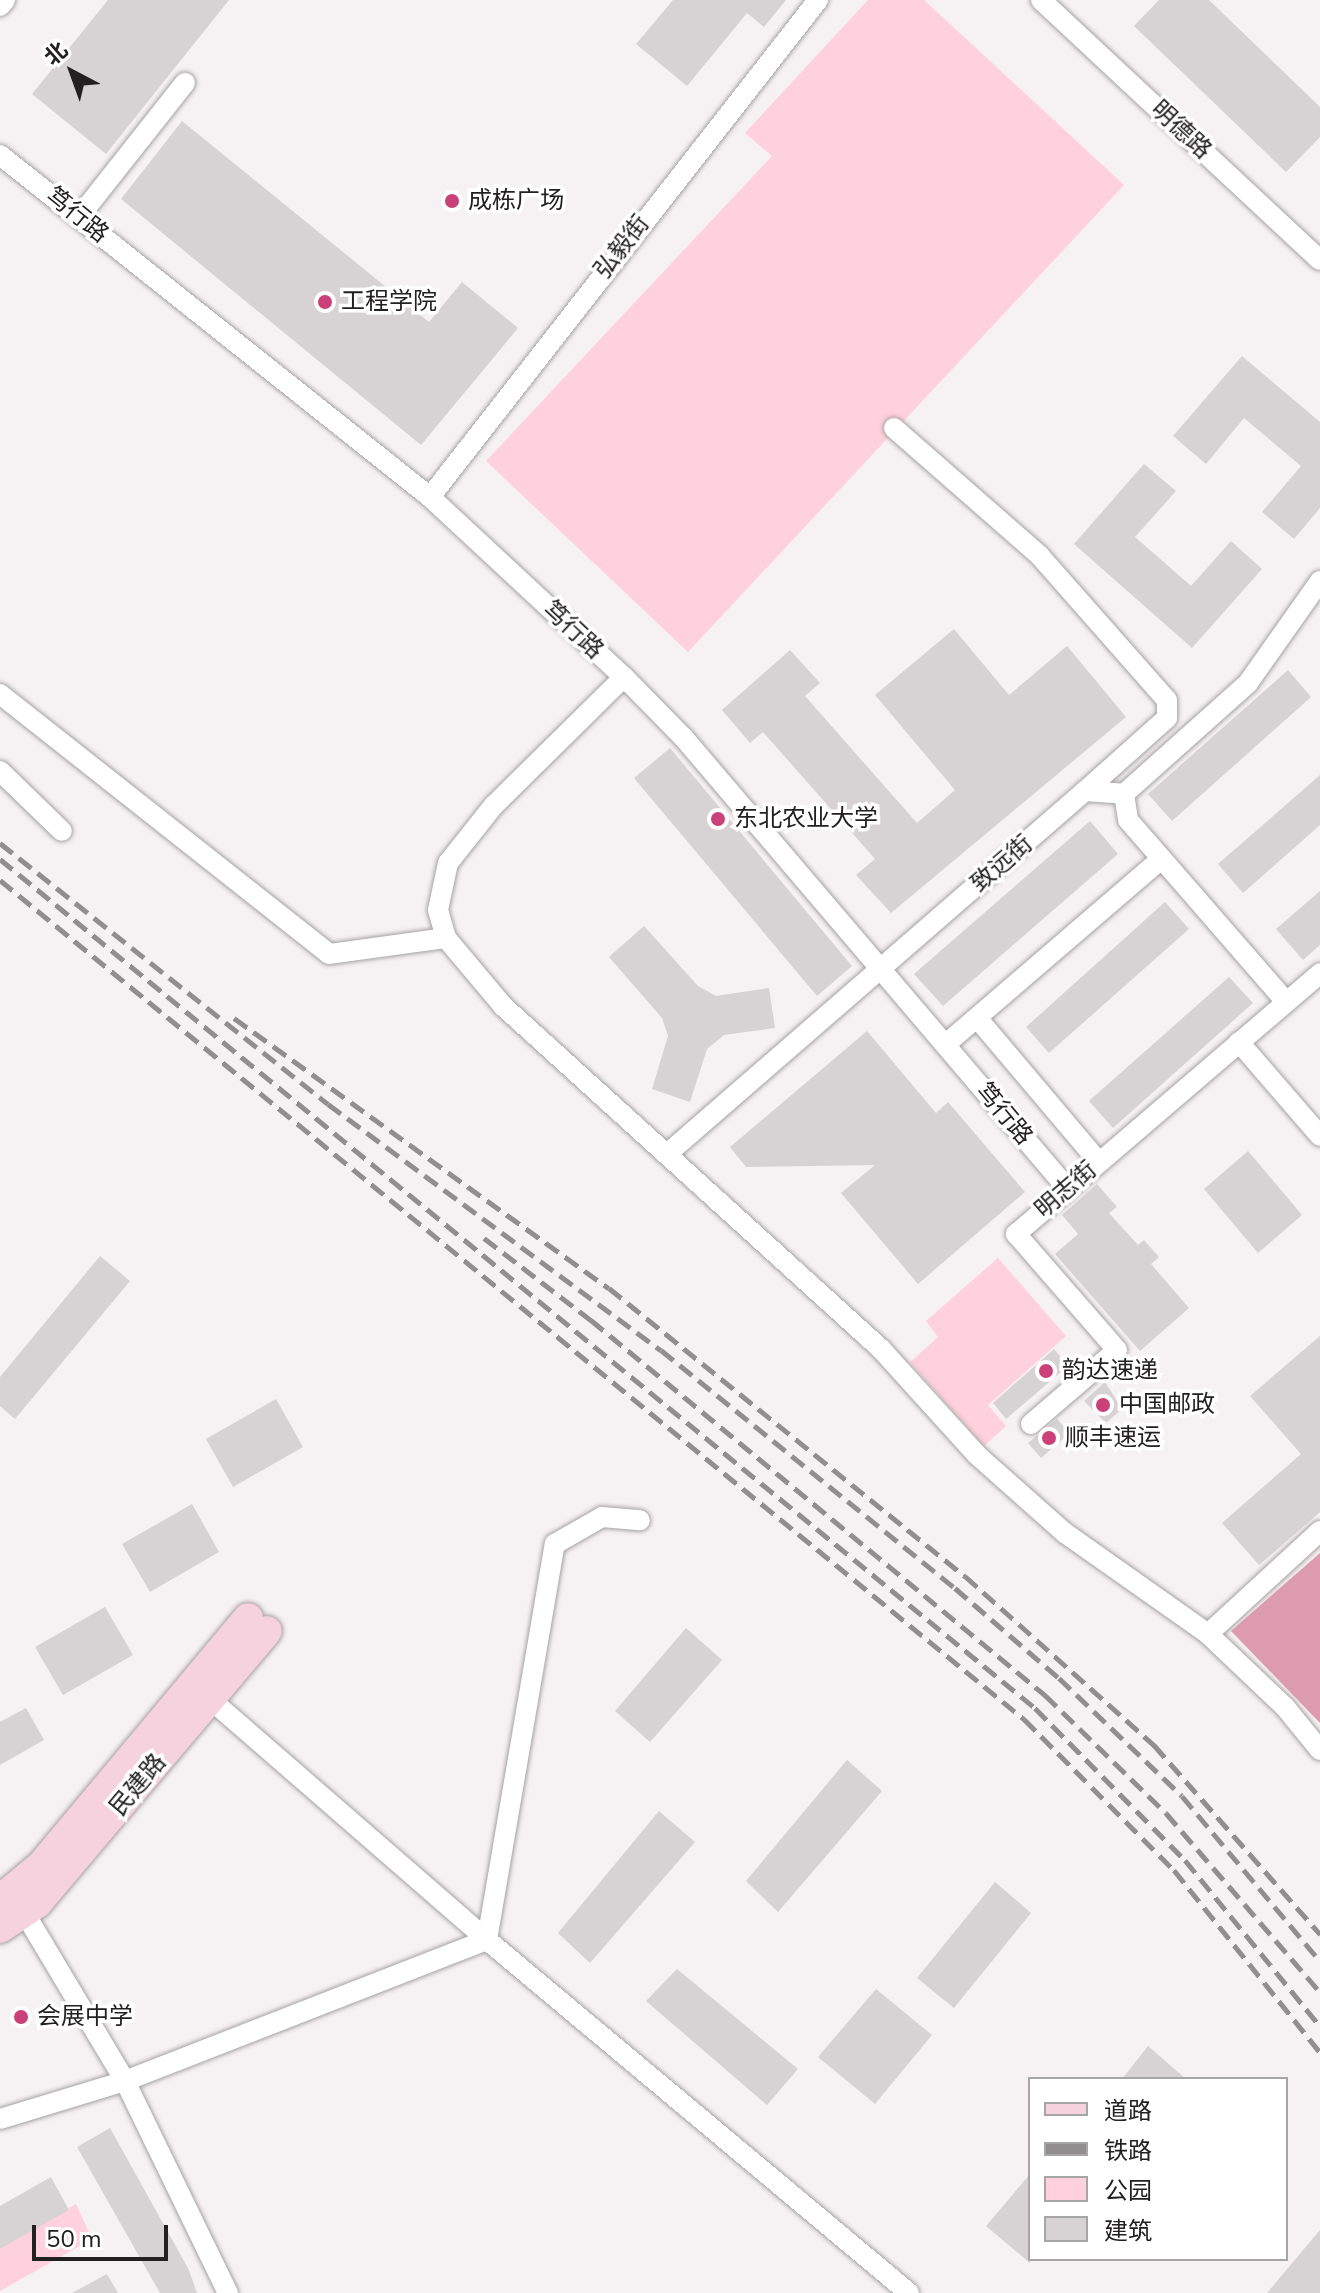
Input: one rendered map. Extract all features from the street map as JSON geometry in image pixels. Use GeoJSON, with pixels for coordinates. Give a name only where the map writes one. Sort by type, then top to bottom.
{"type":"FeatureCollection","features":[{"type":"Feature","properties":{"kind":"street"},"geometry":{"type":"LineString","coordinates":[[0,6],[5,0]]}},
{"type":"Feature","properties":{"kind":"street","name":"弘毅街"},"geometry":{"type":"LineString","coordinates":[[430,497],[818,0]]}},
{"type":"Feature","properties":{"kind":"street","name":"明德路"},"geometry":{"type":"LineString","coordinates":[[1041,0],[1320,260]]}},
{"type":"Feature","properties":{"kind":"street"},"geometry":{"type":"LineString","coordinates":[[79,217],[185,83]]}},
{"type":"Feature","properties":{"kind":"street","name":"笃行路"},"geometry":{"type":"LineString","coordinates":[[0,155],[430,497],[624,677],[683,737],[1067,1188]]}},
{"type":"Feature","properties":{"kind":"street","name":"致远街"},"geometry":{"type":"LineString","coordinates":[[667,1154],[883,969],[1167,718],[1167,700],[1039,555],[894,428]]}},
{"type":"Feature","properties":{"kind":"street"},"geometry":{"type":"LineString","coordinates":[[1085,791],[1124,794],[1248,683],[1318,588]]}},
{"type":"Feature","properties":{"kind":"street"},"geometry":{"type":"LineString","coordinates":[[624,677],[494,805],[448,863],[438,910],[446,938],[503,1006],[881,1349],[977,1455],[1065,1533],[1208,1634],[1285,1707],[1320,1750]]}},
{"type":"Feature","properties":{"kind":"street"},"geometry":{"type":"LineString","coordinates":[[0,694],[329,954],[446,938]]}},
{"type":"Feature","properties":{"kind":"street"},"geometry":{"type":"LineString","coordinates":[[0,771],[62,831]]}},
{"type":"Feature","properties":{"kind":"street"},"geometry":{"type":"LineString","coordinates":[[1124,794],[1128,820],[1286,1002]]}},
{"type":"Feature","properties":{"kind":"street"},"geometry":{"type":"LineString","coordinates":[[946,1044],[1161,859]]}},
{"type":"Feature","properties":{"kind":"street","name":"明志街"},"geometry":{"type":"LineString","coordinates":[[1031,1424],[1117,1350],[1016,1234],[1320,973]]}},
{"type":"Feature","properties":{"kind":"street"},"geometry":{"type":"LineString","coordinates":[[978,1019],[1099,1162]]}},
{"type":"Feature","properties":{"kind":"street"},"geometry":{"type":"LineString","coordinates":[[1239,1042],[1320,1136]]}},
{"type":"Feature","properties":{"kind":"street"},"geometry":{"type":"LineString","coordinates":[[487,1940],[555,1544],[602,1517],[640,1520]]}},
{"type":"Feature","properties":{"kind":"street"},"geometry":{"type":"LineString","coordinates":[[1208,1634],[1320,1531]]}},
{"type":"Feature","properties":{"kind":"street","name":"民建路"},"geometry":{"type":"LineString","coordinates":[[9,1908],[41,1866],[201,1692],[258,1624]]}},
{"type":"Feature","properties":{"kind":"street"},"geometry":{"type":"LineString","coordinates":[[201,1692],[487,1940],[909,2293]]}},
{"type":"Feature","properties":{"kind":"street"},"geometry":{"type":"LineString","coordinates":[[9,1908],[125,2081],[228,2293]]}},
{"type":"Feature","properties":{"kind":"street"},"geometry":{"type":"LineString","coordinates":[[0,2119],[125,2081],[487,1940]]}},
{"type":"Feature","properties":{"kind":"green space"},"geometry":{"type":"Polygon","coordinates":[[[868,0],[924,0],[1124,185],[688,652],[486,461],[772,156],[745,133],[868,0]]]}},
{"type":"Feature","properties":{"kind":"green space"},"geometry":{"type":"Polygon","coordinates":[[[998,1258],[1066,1336],[988,1405],[1006,1426],[984,1446],[910,1362],[938,1337],[926,1321],[998,1258]]]}},
{"type":"Feature","properties":{"kind":"green space"},"geometry":{"type":"Polygon","coordinates":[[[76,2204],[92,2239],[0,2291],[0,2249],[76,2204]]]}},
{"type":"Feature","properties":{"kind":"shaded area"},"geometry":{"type":"Polygon","coordinates":[[[1320,1553],[1320,1723],[1231,1631],[1320,1553]]]}},
{"type":"Feature","properties":{"kind":"building"},"geometry":{"type":"Polygon","coordinates":[[[108,0],[229,0],[106,154],[32,94],[108,0]]]}},
{"type":"Feature","properties":{"kind":"building"},"geometry":{"type":"Polygon","coordinates":[[[673,0],[786,0],[764,27],[747,13],[687,86],[636,44],[673,0]]]}},
{"type":"Feature","properties":{"kind":"building"},"geometry":{"type":"Polygon","coordinates":[[[1159,0],[1209,0],[1320,107],[1320,137],[1286,172],[1134,26],[1159,0]]]}},
{"type":"Feature","properties":{"kind":"building","name":"工程学院"},"geometry":{"type":"Polygon","coordinates":[[[182,121],[429,322],[462,282],[518,328],[421,445],[121,199],[182,121]]]}},
{"type":"Feature","properties":{"kind":"building"},"geometry":{"type":"Polygon","coordinates":[[[1242,356],[1320,422],[1320,508],[1294,539],[1262,512],[1301,466],[1244,418],[1206,464],[1173,436],[1242,356]]]}},
{"type":"Feature","properties":{"kind":"building"},"geometry":{"type":"Polygon","coordinates":[[[1144,464],[1176,491],[1135,537],[1191,586],[1231,541],[1262,569],[1192,648],[1074,544],[1144,464]]]}},
{"type":"Feature","properties":{"kind":"building"},"geometry":{"type":"Polygon","coordinates":[[[954,629],[1009,695],[1067,646],[1126,717],[891,913],[856,875],[875,859],[763,732],[750,743],[722,710],[790,650],[820,683],[805,696],[917,823],[955,790],[875,695],[954,629]]]}},
{"type":"Feature","properties":{"kind":"building"},"geometry":{"type":"Polygon","coordinates":[[[1288,670],[1311,697],[1172,821],[1148,794],[1288,670]]]}},
{"type":"Feature","properties":{"kind":"building"},"geometry":{"type":"Polygon","coordinates":[[[670,748],[852,966],[817,996],[634,778],[670,748]]]}},
{"type":"Feature","properties":{"kind":"building"},"geometry":{"type":"Polygon","coordinates":[[[1320,775],[1320,825],[1243,893],[1218,864],[1320,775]]]}},
{"type":"Feature","properties":{"kind":"building"},"geometry":{"type":"Polygon","coordinates":[[[1090,821],[1118,854],[943,1006],[914,974],[1090,821]]]}},
{"type":"Feature","properties":{"kind":"building"},"geometry":{"type":"Polygon","coordinates":[[[1320,891],[1320,945],[1303,960],[1276,929],[1320,891]]]}},
{"type":"Feature","properties":{"kind":"building"},"geometry":{"type":"Polygon","coordinates":[[[1165,902],[1189,929],[1049,1053],[1026,1027],[1165,902]]]}},
{"type":"Feature","properties":{"kind":"building"},"geometry":{"type":"Polygon","coordinates":[[[644,926],[698,986],[716,996],[769,988],[775,1028],[724,1035],[707,1049],[690,1102],[652,1089],[668,1036],[662,1018],[609,957],[644,926]]]}},
{"type":"Feature","properties":{"kind":"building"},"geometry":{"type":"Polygon","coordinates":[[[1229,977],[1253,1003],[1113,1128],[1089,1101],[1229,977]]]}},
{"type":"Feature","properties":{"kind":"building"},"geometry":{"type":"Polygon","coordinates":[[[867,1031],[936,1113],[948,1102],[1025,1192],[918,1284],[841,1193],[875,1165],[746,1167],[730,1147],[867,1031]]]}},
{"type":"Feature","properties":{"kind":"building"},"geometry":{"type":"Polygon","coordinates":[[[1248,1151],[1302,1215],[1258,1253],[1204,1189],[1248,1151]]]}},
{"type":"Feature","properties":{"kind":"building"},"geometry":{"type":"Polygon","coordinates":[[[1097,1184],[1117,1207],[1109,1213],[1138,1245],[1144,1240],[1159,1257],[1151,1264],[1189,1308],[1140,1351],[1055,1254],[1078,1234],[1062,1215],[1097,1184]]]}},
{"type":"Feature","properties":{"kind":"building"},"geometry":{"type":"Polygon","coordinates":[[[100,1256],[130,1281],[15,1419],[0,1406],[0,1377],[100,1256]]]}},
{"type":"Feature","properties":{"kind":"building"},"geometry":{"type":"Polygon","coordinates":[[[1320,1336],[1320,1512],[1259,1565],[1222,1523],[1301,1454],[1250,1396],[1320,1336]]]}},
{"type":"Feature","properties":{"kind":"building"},"geometry":{"type":"Polygon","coordinates":[[[1054,1349],[1068,1366],[1006,1419],[993,1403],[1054,1349]]]}},
{"type":"Feature","properties":{"kind":"building","name":"中国邮政"},"geometry":{"type":"Polygon","coordinates":[[[1105,1382],[1122,1409],[1106,1423],[1084,1401],[1105,1382]]]}},
{"type":"Feature","properties":{"kind":"building"},"geometry":{"type":"Polygon","coordinates":[[[276,1399],[303,1447],[233,1487],[206,1439],[276,1399]]]}},
{"type":"Feature","properties":{"kind":"building","name":"顺丰速运"},"geometry":{"type":"Polygon","coordinates":[[[1057,1419],[1070,1433],[1041,1458],[1028,1443],[1057,1419]]]}},
{"type":"Feature","properties":{"kind":"building"},"geometry":{"type":"Polygon","coordinates":[[[192,1504],[219,1552],[150,1592],[122,1544],[192,1504]]]}},
{"type":"Feature","properties":{"kind":"building"},"geometry":{"type":"Polygon","coordinates":[[[105,1607],[133,1655],[63,1695],[35,1647],[105,1607]]]}},
{"type":"Feature","properties":{"kind":"building"},"geometry":{"type":"Polygon","coordinates":[[[686,1628],[722,1660],[650,1742],[615,1711],[686,1628]]]}},
{"type":"Feature","properties":{"kind":"building"},"geometry":{"type":"Polygon","coordinates":[[[26,1708],[44,1740],[0,1765],[0,1722],[26,1708]]]}},
{"type":"Feature","properties":{"kind":"building"},"geometry":{"type":"Polygon","coordinates":[[[847,1760],[882,1791],[778,1912],[746,1881],[847,1760]]]}},
{"type":"Feature","properties":{"kind":"building"},"geometry":{"type":"Polygon","coordinates":[[[659,1811],[695,1842],[590,1963],[558,1933],[659,1811]]]}},
{"type":"Feature","properties":{"kind":"building"},"geometry":{"type":"Polygon","coordinates":[[[995,1882],[1031,1913],[954,2008],[917,1978],[995,1882]]]}},
{"type":"Feature","properties":{"kind":"building"},"geometry":{"type":"Polygon","coordinates":[[[677,1969],[798,2069],[767,2105],[646,2001],[677,1969]]]}},
{"type":"Feature","properties":{"kind":"building"},"geometry":{"type":"Polygon","coordinates":[[[876,1989],[932,2035],[875,2104],[818,2057],[876,1989]]]}},
{"type":"Feature","properties":{"kind":"building"},"geometry":{"type":"Polygon","coordinates":[[[1148,2046],[1184,2077],[1124,2077],[1148,2046]]]}},
{"type":"Feature","properties":{"kind":"building"},"geometry":{"type":"Polygon","coordinates":[[[110,2128],[189,2270],[197,2293],[160,2293],[77,2147],[110,2128]]]}},
{"type":"Feature","properties":{"kind":"building"},"geometry":{"type":"Polygon","coordinates":[[[1028,2176],[1030,2263],[986,2226],[1028,2176]]]}},
{"type":"Feature","properties":{"kind":"building"},"geometry":{"type":"Polygon","coordinates":[[[51,2177],[69,2210],[0,2249],[0,2206],[51,2177]]]}},
{"type":"Feature","properties":{"kind":"building"},"geometry":{"type":"Polygon","coordinates":[[[1320,2230],[1320,2293],[1267,2293],[1320,2230]]]}},
{"type":"Feature","properties":{"kind":"building"},"geometry":{"type":"Polygon","coordinates":[[[107,2274],[118,2293],[72,2293],[107,2274]]]}},
{"type":"Feature","properties":{"kind":"railway"},"geometry":{"type":"LineString","coordinates":[[0,843],[328,1104],[661,1350],[955,1588],[1059,1678],[1182,1796],[1320,1961]]}},
{"type":"Feature","properties":{"kind":"railway"},"geometry":{"type":"LineString","coordinates":[[0,859],[1035,1708],[1185,1860],[1320,2026]]}},
{"type":"Feature","properties":{"kind":"railway"},"geometry":{"type":"LineString","coordinates":[[0,880],[1024,1719],[1174,1870],[1320,2052]]}},
{"type":"Feature","properties":{"kind":"railway"},"geometry":{"type":"LineString","coordinates":[[234,1018],[609,1288],[965,1576],[1154,1745],[1320,1934]]}},
{"type":"Feature","properties":{"kind":"railway"},"geometry":{"type":"LineString","coordinates":[[484,1238],[591,1320],[1045,1695],[1166,1813],[1320,1992]]}},
{"type":"Feature","properties":{"kind":"place","name":"成栋广场"},"geometry":{"type":"Point","coordinates":[452,201]}},
{"type":"Feature","properties":{"kind":"place","name":"工程学院"},"geometry":{"type":"Point","coordinates":[325,302]}},
{"type":"Feature","properties":{"kind":"place","name":"东北农业大学"},"geometry":{"type":"Point","coordinates":[718,819]}},
{"type":"Feature","properties":{"kind":"place","name":"韵达速递"},"geometry":{"type":"Point","coordinates":[1046,1371]}},
{"type":"Feature","properties":{"kind":"place","name":"中国邮政"},"geometry":{"type":"Point","coordinates":[1103,1405]}},
{"type":"Feature","properties":{"kind":"place","name":"顺丰速运"},"geometry":{"type":"Point","coordinates":[1049,1438]}},
{"type":"Feature","properties":{"kind":"place","name":"会展中学"},"geometry":{"type":"Point","coordinates":[21,2017]}}]}
